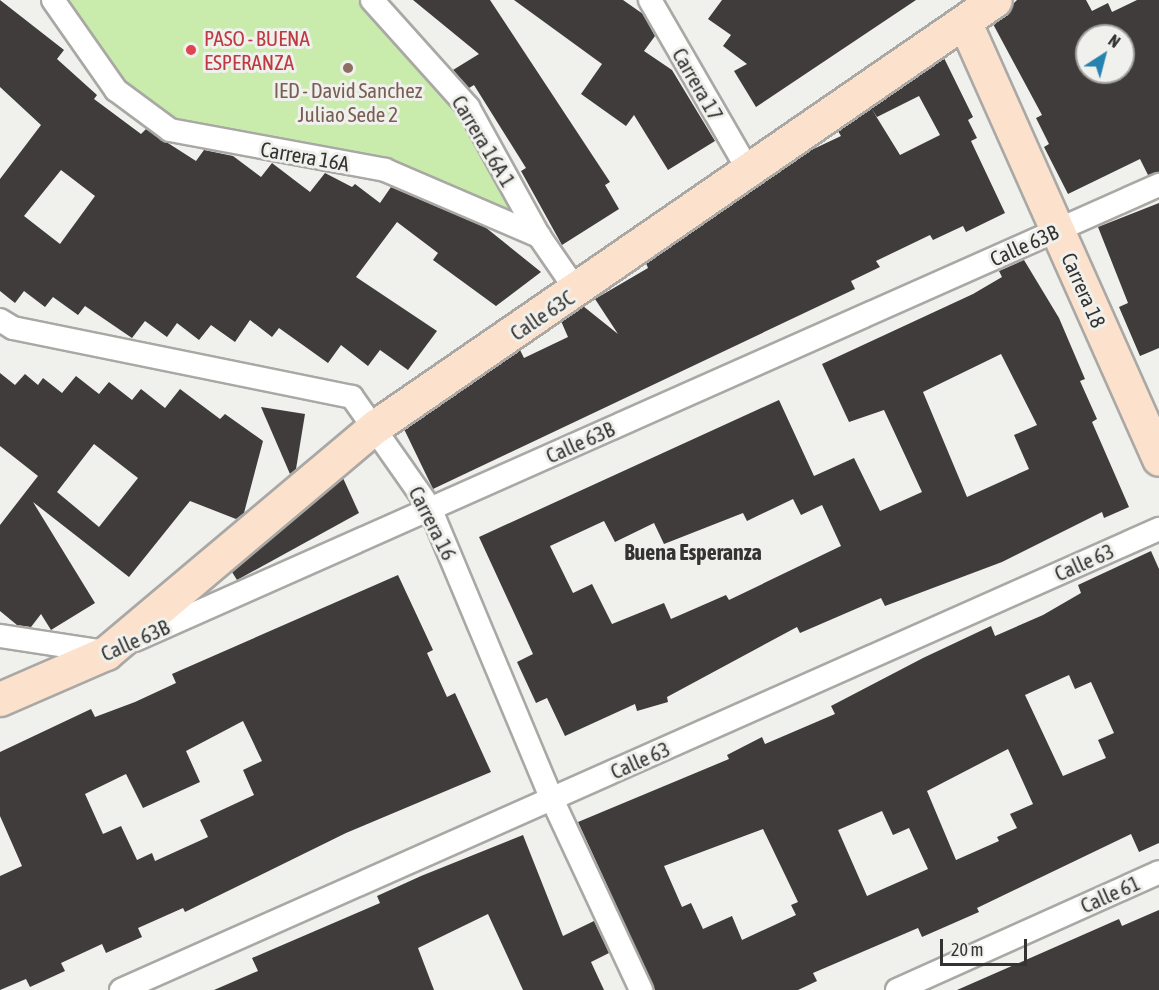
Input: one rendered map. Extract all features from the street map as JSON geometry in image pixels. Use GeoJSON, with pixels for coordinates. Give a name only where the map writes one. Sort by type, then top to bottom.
{"type":"FeatureCollection","features":[{"type":"Feature","properties":{"kind":"street","name":"Carrera 16A"},"geometry":{"type":"LineString","coordinates":[[53,0],[116,90],[170,130],[385,170],[538,236]]}},
{"type":"Feature","properties":{"kind":"street","name":"Carrera 16A 1"},"geometry":{"type":"LineString","coordinates":[[372,0],[468,107],[538,236]]}},
{"type":"Feature","properties":{"kind":"street","name":"Carrera 17"},"geometry":{"type":"LineString","coordinates":[[650,0],[747,168]]}},
{"type":"Feature","properties":{"kind":"street","name":"Calle 63C"},"geometry":{"type":"LineString","coordinates":[[106,653],[376,426],[577,291],[747,168],[995,0]]}},
{"type":"Feature","properties":{"kind":"street","name":"Carrera 18"},"geometry":{"type":"LineString","coordinates":[[964,22],[1159,459]]}},
{"type":"Feature","properties":{"kind":"street","name":"Calle 63B"},"geometry":{"type":"LineString","coordinates":[[0,699],[1159,185]]}},
{"type":"Feature","properties":{"kind":"street"},"geometry":{"type":"LineString","coordinates":[[538,236],[577,291]]}},
{"type":"Feature","properties":{"kind":"street","name":"Carrera 16"},"geometry":{"type":"LineString","coordinates":[[0,320],[13,328],[352,397],[376,426],[430,508],[552,799],[641,990]]}},
{"type":"Feature","properties":{"kind":"street","name":"Calle 63"},"geometry":{"type":"LineString","coordinates":[[121,990],[1159,529]]}},
{"type":"Feature","properties":{"kind":"street"},"geometry":{"type":"LineString","coordinates":[[0,636],[106,653]]}},
{"type":"Feature","properties":{"kind":"street","name":"Calle 61"},"geometry":{"type":"LineString","coordinates":[[897,990],[1159,872]]}},
{"type":"Feature","properties":{"kind":"green space"},"geometry":{"type":"Polygon","coordinates":[[[60,0],[357,0],[434,73],[512,211],[354,152],[195,127],[155,109],[122,80],[60,0]]]}},
{"type":"Feature","properties":{"kind":"building"},"geometry":{"type":"Polygon","coordinates":[[[0,0],[64,50],[57,59],[97,95],[94,99],[141,134],[146,129],[196,161],[204,150],[233,156],[261,177],[272,163],[310,192],[325,173],[352,187],[355,184],[380,203],[391,187],[485,227],[541,272],[496,306],[433,260],[438,253],[397,222],[356,277],[437,331],[408,370],[380,350],[368,366],[341,345],[328,363],[279,328],[272,337],[250,320],[235,342],[211,325],[199,340],[177,323],[167,337],[145,321],[132,338],[85,306],[78,315],[53,297],[45,307],[24,291],[15,303],[0,291],[0,179],[41,125],[0,87],[0,0]],[[61,170],[24,216],[60,244],[95,196],[61,170]]]}},
{"type":"Feature","properties":{"kind":"building"},"geometry":{"type":"Polygon","coordinates":[[[413,0],[490,0],[610,182],[605,185],[619,209],[562,245],[521,171],[526,168],[474,85],[469,88],[453,70],[479,54],[413,0]]]}},
{"type":"Feature","properties":{"kind":"building"},"geometry":{"type":"Polygon","coordinates":[[[514,0],[623,0],[643,14],[655,36],[644,51],[672,70],[715,141],[668,170],[634,115],[626,126],[581,94],[602,64],[514,0]]]}},
{"type":"Feature","properties":{"kind":"building"},"geometry":{"type":"Polygon","coordinates":[[[722,0],[916,0],[756,107],[734,71],[747,64],[723,46],[731,35],[708,19],[722,0]]]}},
{"type":"Feature","properties":{"kind":"building"},"geometry":{"type":"Polygon","coordinates":[[[1017,0],[1086,0],[1092,11],[1108,3],[1112,12],[1137,0],[1159,0],[1159,172],[1148,175],[1140,159],[1068,194],[1044,147],[1049,144],[1036,118],[1042,115],[993,24],[1017,0]]]}},
{"type":"Feature","properties":{"kind":"building"},"geometry":{"type":"Polygon","coordinates":[[[944,58],[973,117],[968,120],[977,138],[971,141],[1005,213],[966,232],[963,226],[933,240],[930,235],[876,261],[880,267],[851,281],[855,289],[433,489],[404,429],[520,350],[524,358],[568,337],[561,321],[583,306],[618,334],[595,299],[648,268],[646,263],[805,153],[841,136],[838,131],[871,108],[944,58]],[[919,96],[877,117],[871,108],[900,155],[940,135],[919,96]]]}},
{"type":"Feature","properties":{"kind":"building"},"geometry":{"type":"Polygon","coordinates":[[[1159,203],[1159,348],[1140,356],[1119,307],[1128,303],[1098,227],[1159,203]]]}},
{"type":"Feature","properties":{"kind":"building"},"geometry":{"type":"Polygon","coordinates":[[[1024,260],[1059,318],[1085,379],[1080,381],[1097,419],[1092,422],[1129,507],[1104,518],[1102,512],[1002,562],[885,606],[881,598],[800,633],[797,627],[667,697],[668,702],[637,711],[635,704],[565,736],[547,698],[536,703],[517,662],[533,654],[479,537],[779,400],[814,476],[854,458],[880,511],[922,492],[884,410],[849,422],[822,364],[973,294],[1002,277],[999,271],[1024,260]],[[1001,354],[923,392],[967,497],[1029,469],[1014,435],[1037,425],[1001,354]],[[793,499],[747,521],[743,513],[664,544],[654,523],[615,542],[604,521],[550,546],[573,593],[592,584],[612,624],[664,603],[671,619],[726,595],[729,600],[841,546],[822,505],[801,515],[793,499]]]}},
{"type":"Feature","properties":{"kind":"building"},"geometry":{"type":"Polygon","coordinates":[[[0,373],[15,385],[25,374],[38,385],[43,378],[62,393],[76,376],[99,394],[109,382],[132,400],[141,389],[165,408],[180,389],[220,419],[225,414],[263,441],[244,513],[236,519],[190,501],[129,577],[33,502],[95,603],[51,630],[41,614],[31,627],[17,625],[0,611],[0,525],[38,476],[0,446],[0,373]],[[94,444],[57,492],[99,527],[138,478],[94,444]]]}},
{"type":"Feature","properties":{"kind":"building"},"geometry":{"type":"Polygon","coordinates":[[[261,407],[305,414],[296,469],[290,474],[261,407]]]}},
{"type":"Feature","properties":{"kind":"building"},"geometry":{"type":"Polygon","coordinates":[[[343,478],[359,513],[237,580],[232,572],[343,478]]]}},
{"type":"Feature","properties":{"kind":"building"},"geometry":{"type":"Polygon","coordinates":[[[1151,551],[1159,569],[1159,843],[1139,852],[1131,834],[977,908],[979,912],[922,937],[918,928],[813,973],[817,981],[798,990],[655,990],[578,822],[729,759],[727,755],[762,737],[765,744],[835,714],[831,706],[923,658],[991,626],[995,636],[1043,615],[1081,593],[1078,585],[1151,551]],[[1069,675],[1025,695],[1063,776],[1106,758],[1098,740],[1114,733],[1091,682],[1075,689],[1069,675]],[[1008,749],[927,791],[956,860],[999,841],[997,837],[1017,828],[1010,814],[1033,804],[1008,749]],[[882,811],[838,830],[867,896],[928,869],[909,828],[893,835],[882,811]],[[763,829],[664,866],[682,907],[691,903],[703,929],[732,916],[742,940],[796,915],[791,905],[798,902],[763,829]]]}},
{"type":"Feature","properties":{"kind":"building"},"geometry":{"type":"Polygon","coordinates":[[[398,575],[433,650],[427,653],[447,697],[455,693],[491,772],[346,833],[185,912],[183,908],[138,928],[142,937],[106,953],[102,944],[61,963],[65,971],[30,987],[26,979],[0,990],[0,876],[22,866],[0,816],[0,752],[91,709],[95,717],[135,702],[176,683],[172,674],[398,575]],[[243,721],[186,751],[200,782],[143,808],[126,774],[85,794],[103,834],[121,826],[137,860],[152,853],[155,861],[208,837],[200,820],[254,795],[243,770],[262,761],[243,721]]]}},
{"type":"Feature","properties":{"kind":"building"},"geometry":{"type":"Polygon","coordinates":[[[523,835],[563,936],[594,921],[609,953],[591,962],[604,990],[523,990],[488,914],[418,948],[434,990],[214,990],[258,971],[252,958],[380,903],[377,896],[421,876],[523,835]]]}},
{"type":"Feature","properties":{"kind":"building"},"geometry":{"type":"Polygon","coordinates":[[[1159,910],[1159,990],[957,990],[1119,919],[1122,926],[1159,910]]]}},
{"type":"Feature","properties":{"kind":"place","name":"PASO - BUENA ESPERANZA"},"geometry":{"type":"Point","coordinates":[191,50]}},
{"type":"Feature","properties":{"kind":"place","name":"IED - David Sanchez Juliao Sede 2"},"geometry":{"type":"Point","coordinates":[348,68]}},
{"type":"Feature","properties":{"kind":"district","name":"Buena Esperanza"},"geometry":{"type":"Point","coordinates":[693,553]}}]}
